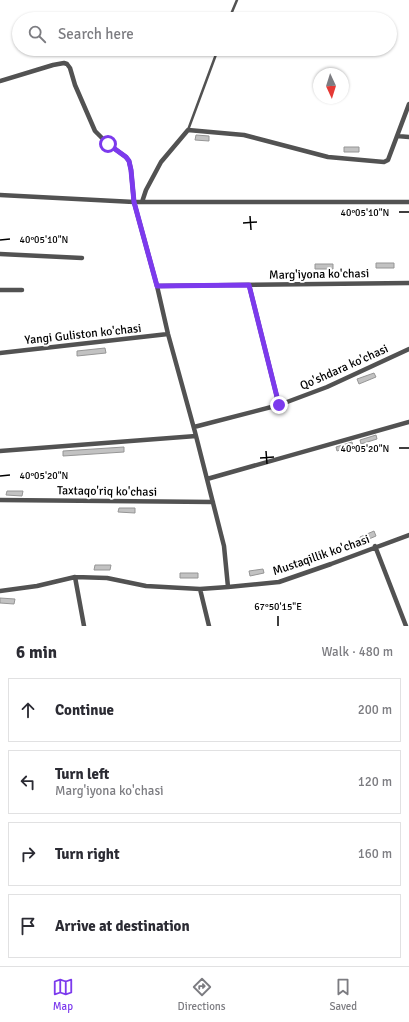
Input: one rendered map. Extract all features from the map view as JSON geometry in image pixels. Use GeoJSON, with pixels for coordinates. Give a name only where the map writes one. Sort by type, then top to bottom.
{"type":"FeatureCollection","features":[{"type":"Feature","properties":{"kind":"street"},"geometry":{"type":"LineString","coordinates":[[0,80],[64,63],[67,64],[70,68],[82,103],[95,131],[129,161],[134,202],[224,546],[228,587]]}},
{"type":"Feature","properties":{"kind":"street"},"geometry":{"type":"LineString","coordinates":[[142,202],[146,190],[161,162],[188,130],[244,135],[328,157],[384,162],[388,160],[409,104]]}},
{"type":"Feature","properties":{"kind":"street"},"geometry":{"type":"LineString","coordinates":[[397,136],[409,137]]}},
{"type":"Feature","properties":{"kind":"street"},"geometry":{"type":"LineString","coordinates":[[0,195],[134,202],[409,202]]}},
{"type":"Feature","properties":{"kind":"street"},"geometry":{"type":"LineString","coordinates":[[0,254],[82,258]]}},
{"type":"Feature","properties":{"kind":"street","name":"Marg'iyona ko'chasi"},"geometry":{"type":"LineString","coordinates":[[157,286],[409,283]]}},
{"type":"Feature","properties":{"kind":"street"},"geometry":{"type":"LineString","coordinates":[[249,285],[279,405]]}},
{"type":"Feature","properties":{"kind":"street"},"geometry":{"type":"LineString","coordinates":[[0,290],[22,290]]}},
{"type":"Feature","properties":{"kind":"street","name":"Yangi Guliston ko'chasi"},"geometry":{"type":"LineString","coordinates":[[0,354],[168,334]]}},
{"type":"Feature","properties":{"kind":"street","name":"Qo'shdara ko'chasi"},"geometry":{"type":"LineString","coordinates":[[194,427],[279,405],[327,387],[409,349]]}},
{"type":"Feature","properties":{"kind":"street"},"geometry":{"type":"LineString","coordinates":[[207,479],[409,422]]}},
{"type":"Feature","properties":{"kind":"street"},"geometry":{"type":"LineString","coordinates":[[0,451],[196,436]]}},
{"type":"Feature","properties":{"kind":"street","name":"Taxtaqo'riq ko'chasi"},"geometry":{"type":"LineString","coordinates":[[0,500],[213,502]]}},
{"type":"Feature","properties":{"kind":"street","name":"Mustaqillik ko'chasi"},"geometry":{"type":"LineString","coordinates":[[0,591],[36,586],[75,577],[107,578],[146,586],[200,588],[279,582],[409,534]]}},
{"type":"Feature","properties":{"kind":"street"},"geometry":{"type":"LineString","coordinates":[[375,546],[406,626]]}},
{"type":"Feature","properties":{"kind":"street"},"geometry":{"type":"LineString","coordinates":[[75,577],[84,626]]}},
{"type":"Feature","properties":{"kind":"street"},"geometry":{"type":"LineString","coordinates":[[200,588],[209,626]]}},
{"type":"Feature","properties":{"kind":"lane"},"geometry":{"type":"LineString","coordinates":[[232,12],[236,0]]}},
{"type":"Feature","properties":{"kind":"lane"},"geometry":{"type":"LineString","coordinates":[[188,130],[215,56]]}},
{"type":"Feature","properties":{"kind":"building"},"geometry":{"type":"Polygon","coordinates":[[[196,135],[209,136],[209,141],[195,140],[196,135]]]}},
{"type":"Feature","properties":{"kind":"building"},"geometry":{"type":"Polygon","coordinates":[[[344,147],[359,147],[359,152],[344,152],[344,147]]]}},
{"type":"Feature","properties":{"kind":"building"},"geometry":{"type":"Polygon","coordinates":[[[376,263],[394,263],[394,268],[376,268],[376,263]]]}},
{"type":"Feature","properties":{"kind":"building"},"geometry":{"type":"Polygon","coordinates":[[[315,264],[333,264],[333,269],[315,269],[315,264]]]}},
{"type":"Feature","properties":{"kind":"building"},"geometry":{"type":"Polygon","coordinates":[[[105,348],[106,353],[77,356],[77,351],[105,348]]]}},
{"type":"Feature","properties":{"kind":"building"},"geometry":{"type":"Polygon","coordinates":[[[374,373],[376,377],[359,384],[357,379],[374,373]]]}},
{"type":"Feature","properties":{"kind":"building"},"geometry":{"type":"Polygon","coordinates":[[[376,435],[377,439],[361,444],[360,440],[376,435]]]}},
{"type":"Feature","properties":{"kind":"building"},"geometry":{"type":"Polygon","coordinates":[[[352,442],[353,446],[337,451],[336,447],[352,442]]]}},
{"type":"Feature","properties":{"kind":"building"},"geometry":{"type":"Polygon","coordinates":[[[124,447],[124,452],[63,456],[63,451],[124,447]]]}},
{"type":"Feature","properties":{"kind":"building"},"geometry":{"type":"Polygon","coordinates":[[[7,491],[23,491],[22,496],[6,495],[7,491]]]}},
{"type":"Feature","properties":{"kind":"building"},"geometry":{"type":"Polygon","coordinates":[[[119,508],[135,508],[135,513],[118,512],[119,508]]]}},
{"type":"Feature","properties":{"kind":"building"},"geometry":{"type":"Polygon","coordinates":[[[374,531],[376,536],[362,542],[360,537],[374,531]]]}},
{"type":"Feature","properties":{"kind":"building"},"geometry":{"type":"Polygon","coordinates":[[[95,565],[111,565],[110,570],[94,570],[95,565]]]}},
{"type":"Feature","properties":{"kind":"building"},"geometry":{"type":"Polygon","coordinates":[[[263,569],[264,573],[250,576],[249,571],[263,569]]]}},
{"type":"Feature","properties":{"kind":"building"},"geometry":{"type":"Polygon","coordinates":[[[180,573],[198,573],[198,578],[180,578],[180,573]]]}},
{"type":"Feature","properties":{"kind":"building"},"geometry":{"type":"Polygon","coordinates":[[[0,598],[15,599],[14,604],[0,603],[0,598]]]}},
{"type":"Feature","properties":{"kind":"route"},"geometry":{"type":"LineString","coordinates":[[108,144],[126,157],[129,161],[134,202],[157,286],[249,285],[279,405]]}}]}
